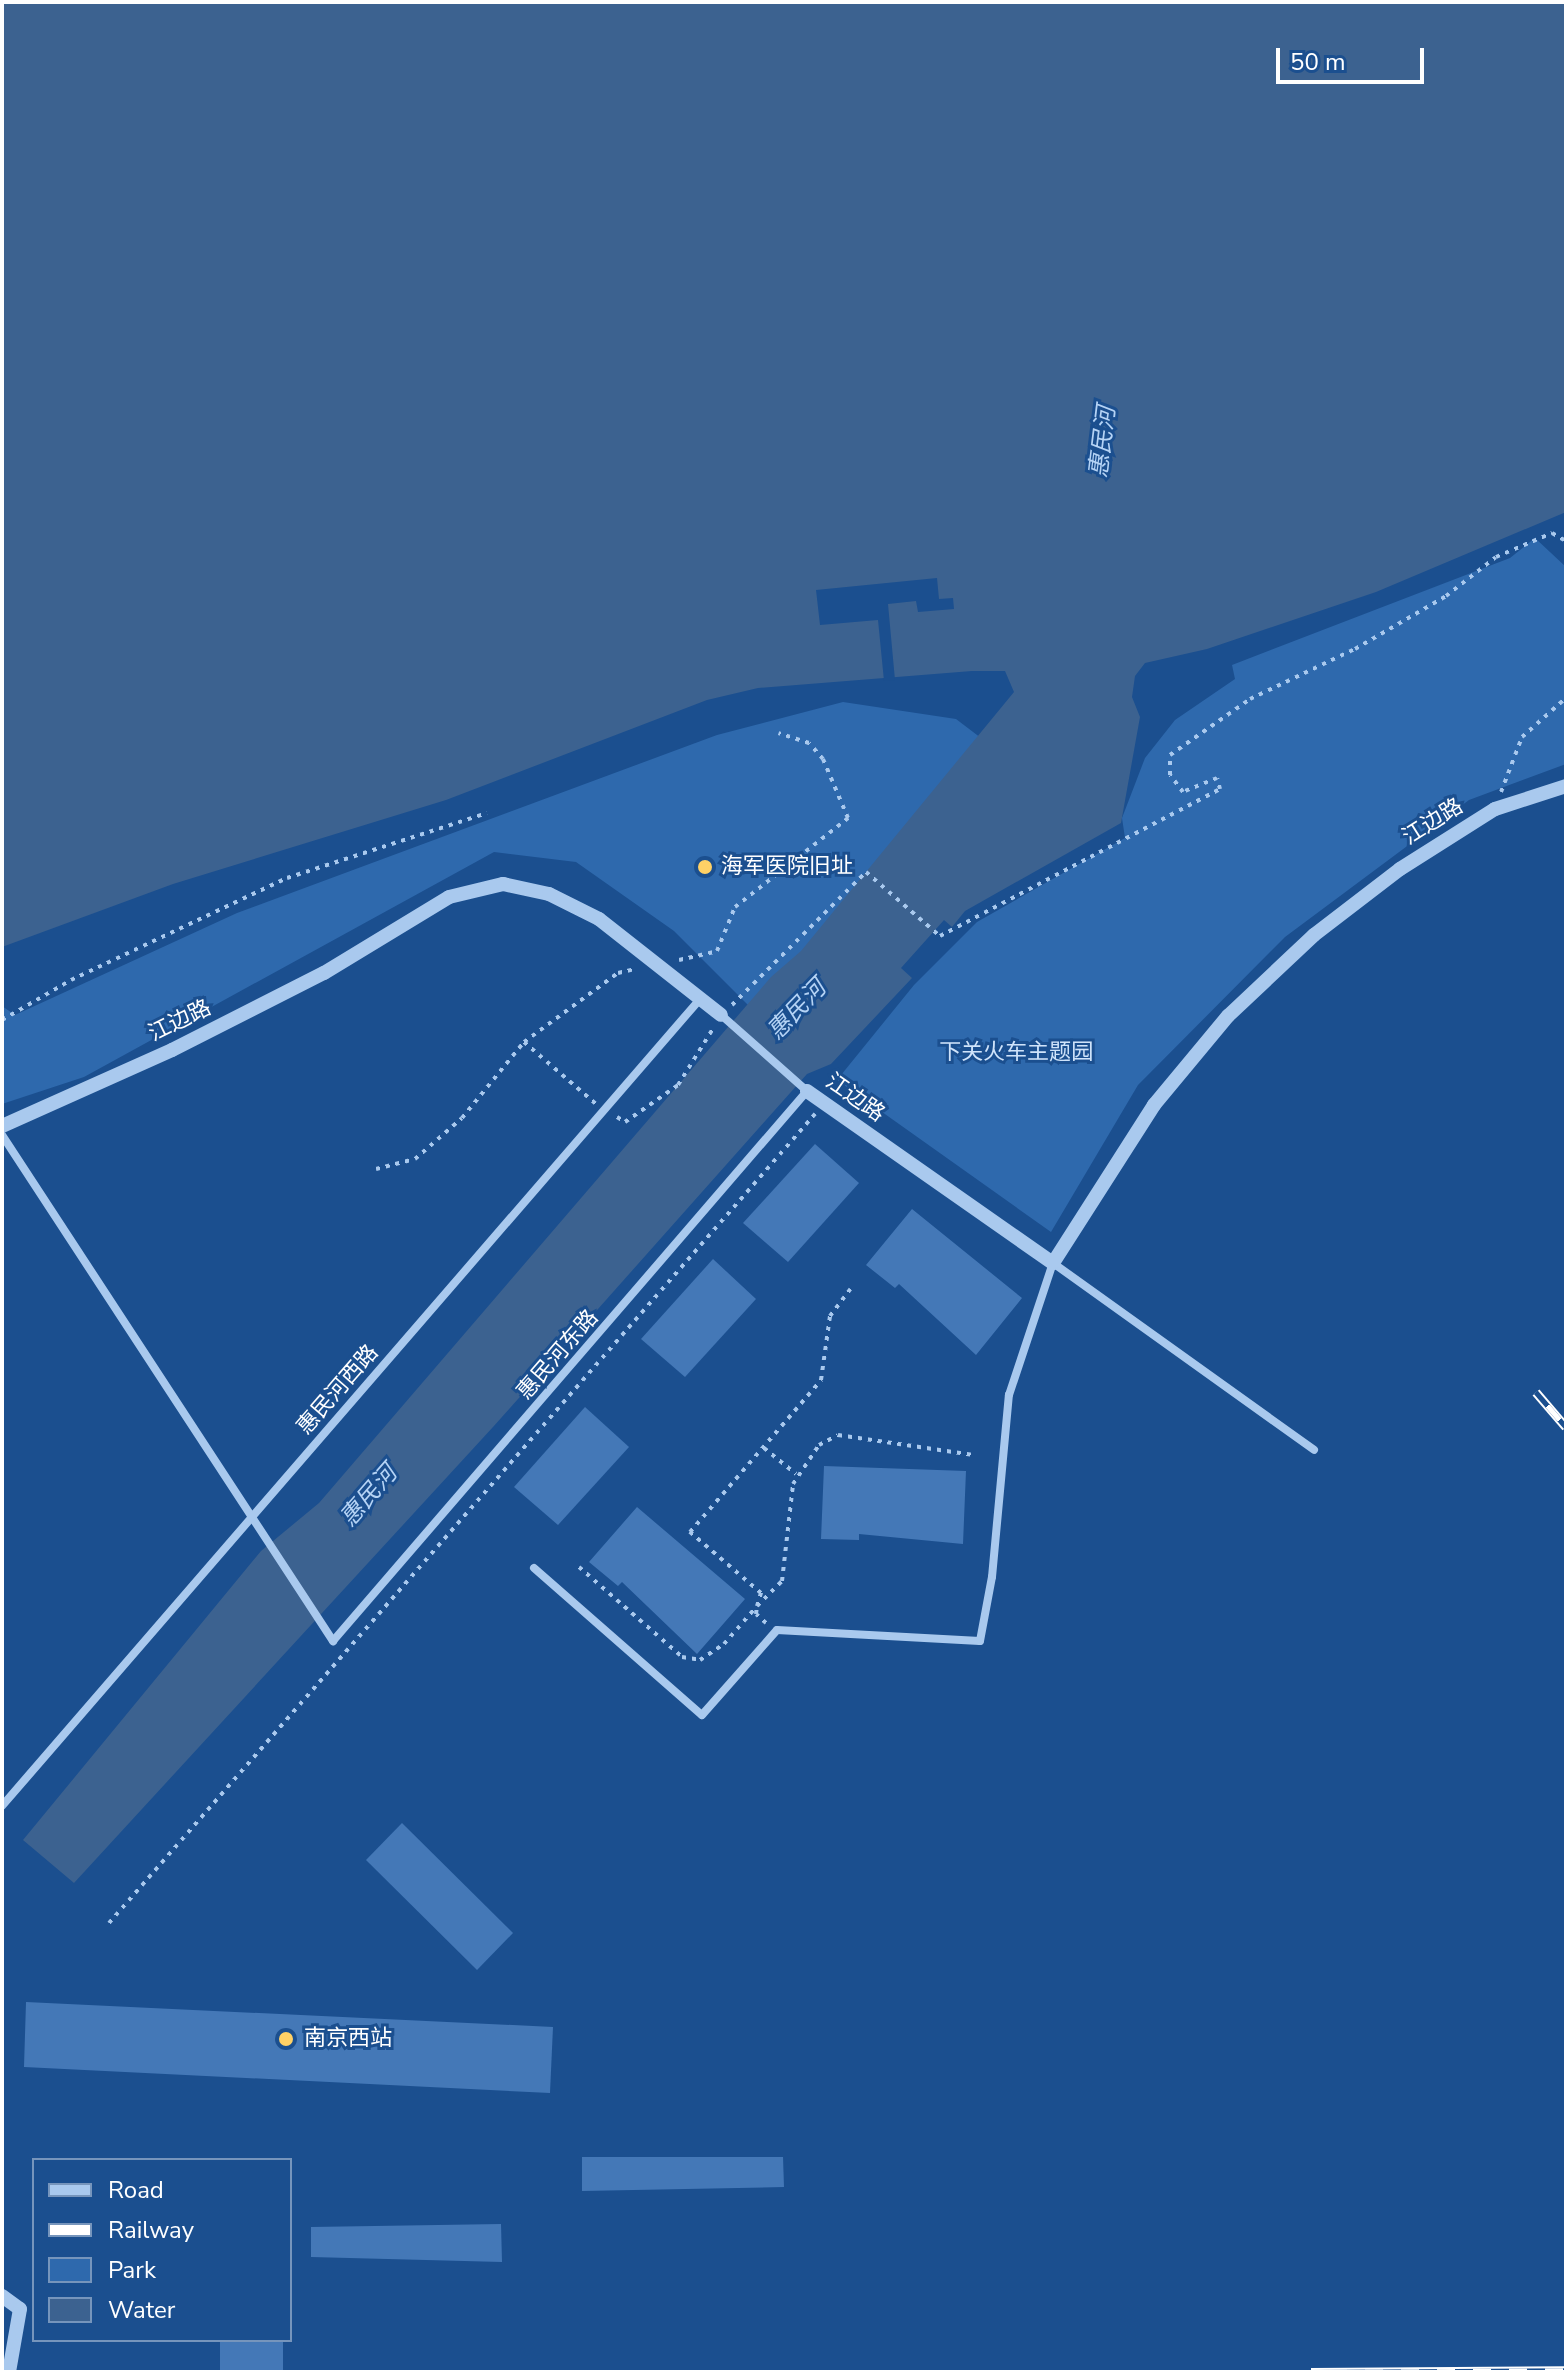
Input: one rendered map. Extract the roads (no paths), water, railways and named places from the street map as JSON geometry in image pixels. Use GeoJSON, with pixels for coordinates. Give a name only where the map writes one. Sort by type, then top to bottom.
{"type":"FeatureCollection","features":[{"type":"Feature","properties":{"kind":"street","name":"江边路"},"geometry":{"type":"LineString","coordinates":[[2,1126],[172,1050],[297,987],[449,897],[503,884],[549,894],[599,919],[721,1015],[807,1091],[1053,1263],[1154,1105],[1228,1016],[1314,935],[1400,869],[1495,809],[1566,786]]}},
{"type":"Feature","properties":{"kind":"street","name":"惠民河西路"},"geometry":{"type":"LineString","coordinates":[[2,1806],[701,998]]}},
{"type":"Feature","properties":{"kind":"street","name":"惠民河东路"},"geometry":{"type":"LineString","coordinates":[[250,1519],[333,1641],[807,1091]]}},
{"type":"Feature","properties":{"kind":"street"},"geometry":{"type":"LineString","coordinates":[[2,1135],[250,1519]]}},
{"type":"Feature","properties":{"kind":"street"},"geometry":{"type":"LineString","coordinates":[[534,1568],[702,1715],[775,1632],[980,1641],[992,1577],[1009,1395],[1053,1263],[1314,1450]]}},
{"type":"Feature","properties":{"kind":"street"},"geometry":{"type":"LineString","coordinates":[[2,2296],[20,2309],[9,2372]]}},
{"type":"Feature","properties":{"kind":"water","name":"惠民河"},"geometry":{"type":"Polygon","coordinates":[[[2,2],[1566,2],[1566,512],[1376,592],[1207,649],[1145,663],[1135,676],[1132,697],[1140,717],[1121,823],[965,911],[952,927],[944,920],[901,968],[912,978],[831,1064],[807,1074],[493,1427],[74,1883],[23,1840],[261,1551],[319,1503],[771,977],[801,951],[1014,692],[1005,671],[972,671],[758,688],[707,700],[446,800],[173,884],[2,947],[2,2]]]}},
{"type":"Feature","properties":{"kind":"railway"},"geometry":{"type":"LineString","coordinates":[[1536,1392],[1566,1427]]}},
{"type":"Feature","properties":{"kind":"railway"},"geometry":{"type":"LineString","coordinates":[[1311,2372],[1566,2370]]}},
{"type":"Feature","properties":{"kind":"place","name":"海军医院旧址"},"geometry":{"type":"Point","coordinates":[705,867]}},
{"type":"Feature","properties":{"kind":"place","name":"南京西站"},"geometry":{"type":"Point","coordinates":[286,2039]}},
{"type":"Feature","properties":{"kind":"park label","name":"下关火车主题园"},"geometry":{"type":"Point","coordinates":[1016,1053]}}]}
